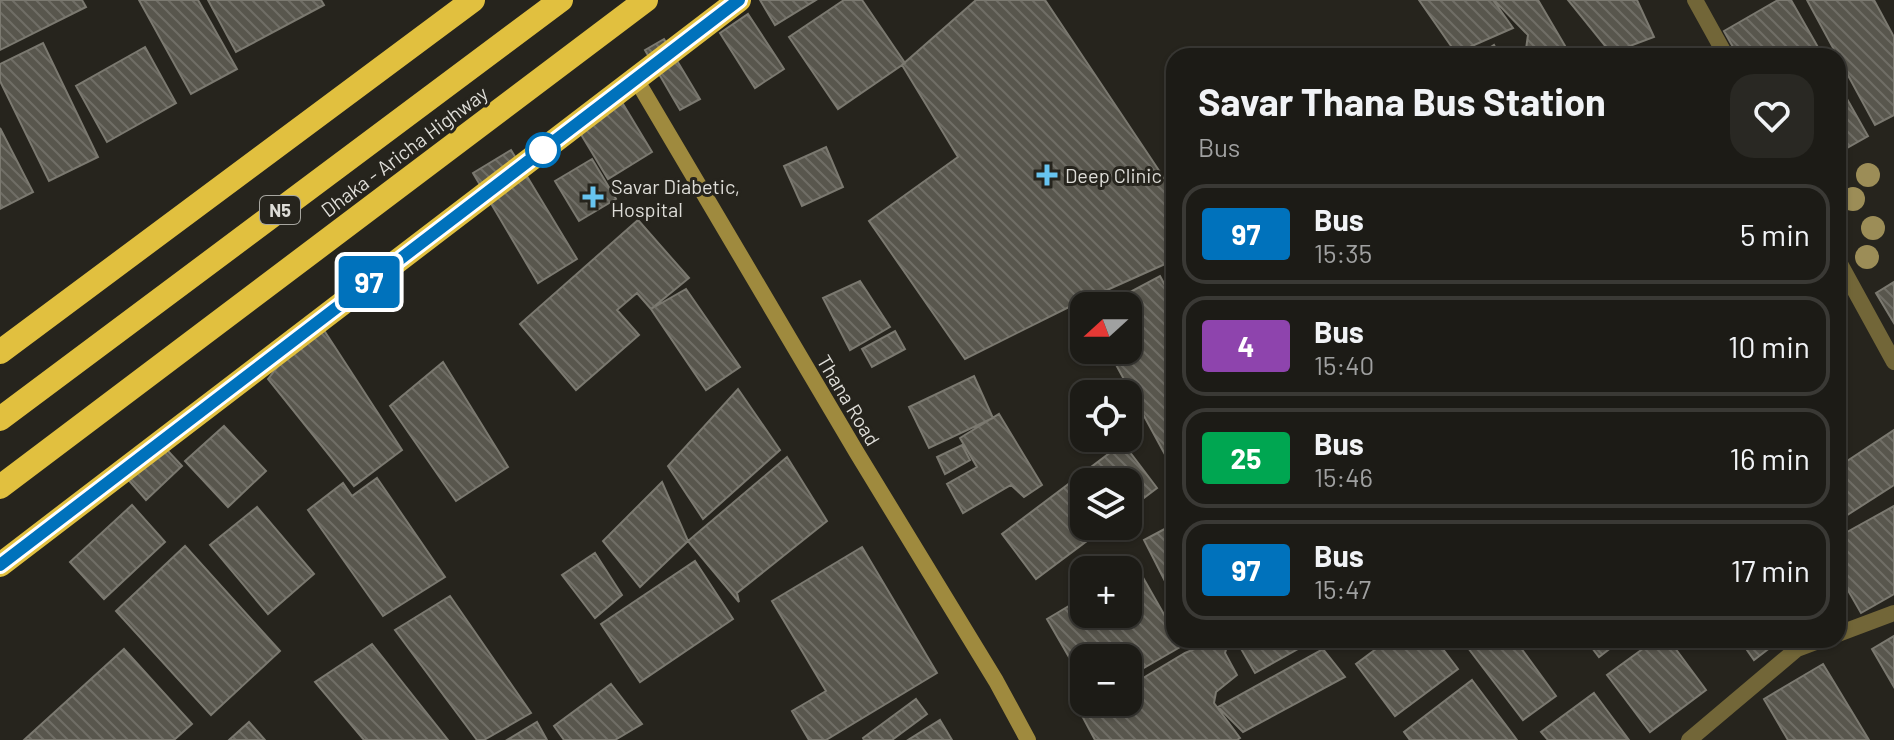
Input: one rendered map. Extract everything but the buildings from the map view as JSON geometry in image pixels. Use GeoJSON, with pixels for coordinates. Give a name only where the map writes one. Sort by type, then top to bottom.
{"type":"FeatureCollection","features":[{"type":"Feature","properties":{"kind":"highway"},"geometry":{"type":"LineString","coordinates":[[0,352],[473,0]]}},
{"type":"Feature","properties":{"kind":"highway","name":"Dhaka - Aricha Highway"},"geometry":{"type":"LineString","coordinates":[[0,419],[561,0]]}},
{"type":"Feature","properties":{"kind":"highway","name":"Dhaka - Aricha Highway"},"geometry":{"type":"LineString","coordinates":[[0,487],[646,0]]}},
{"type":"Feature","properties":{"kind":"highway"},"geometry":{"type":"LineString","coordinates":[[0,565],[739,0]]}},
{"type":"Feature","properties":{"kind":"street"},"geometry":{"type":"LineString","coordinates":[[1695,0],[1722,48]]}},
{"type":"Feature","properties":{"kind":"street","name":"Thana Road"},"geometry":{"type":"LineString","coordinates":[[636,79],[996,681],[1028,740]]}},
{"type":"Feature","properties":{"kind":"street"},"geometry":{"type":"LineString","coordinates":[[1846,275],[1894,362]]}},
{"type":"Feature","properties":{"kind":"street"},"geometry":{"type":"LineString","coordinates":[[1846,631],[1894,613]]}},
{"type":"Feature","properties":{"kind":"street"},"geometry":{"type":"LineString","coordinates":[[1689,740],[1800,648]]}},
{"type":"Feature","properties":{"kind":"bus line","name":"97"},"geometry":{"type":"LineString","coordinates":[[0,565],[739,0]]}},
{"type":"Feature","properties":{"kind":"place","name":"Deep Clinic"},"geometry":{"type":"Point","coordinates":[1047,175]}},
{"type":"Feature","properties":{"kind":"place","name":"Savar Diabetic, Hospital"},"geometry":{"type":"Point","coordinates":[593,197]}}]}
